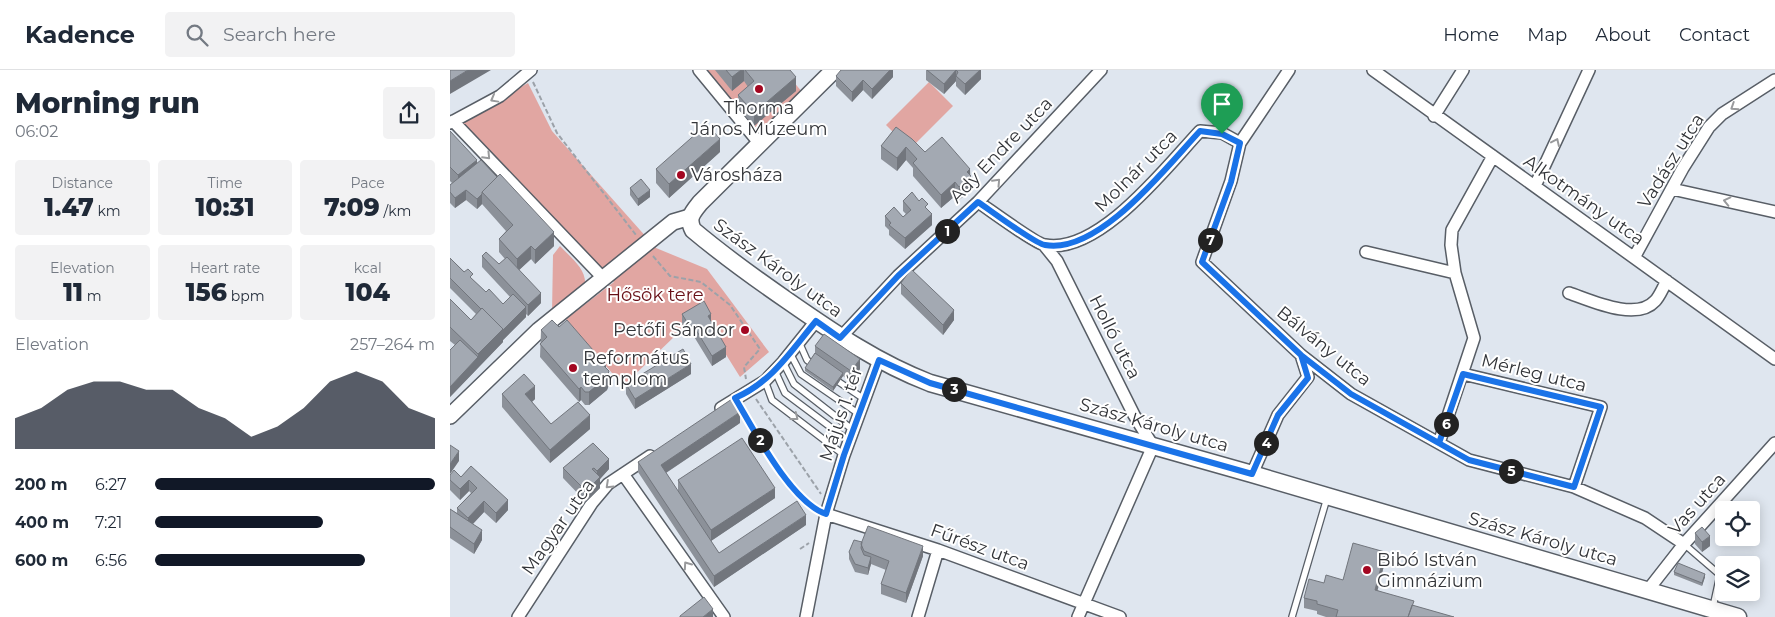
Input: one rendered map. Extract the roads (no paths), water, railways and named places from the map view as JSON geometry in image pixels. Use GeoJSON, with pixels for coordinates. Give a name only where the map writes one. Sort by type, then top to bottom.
{"type":"FeatureCollection","features":[{"type":"Feature","properties":{"kind":"main road"},"geometry":{"type":"LineString","coordinates":[[690,218],[700,203],[834,70]]}},
{"type":"Feature","properties":{"kind":"main road","name":"Szász Károly utca"},"geometry":{"type":"LineString","coordinates":[[690,218],[693,230],[701,237],[840,338],[879,360],[930,383],[1252,474],[1738,617]]}},
{"type":"Feature","properties":{"kind":"street"},"geometry":{"type":"LineString","coordinates":[[699,70],[760,144]]}},
{"type":"Feature","properties":{"kind":"street","name":"Ady Endre utca"},"geometry":{"type":"LineString","coordinates":[[840,338],[898,276],[978,202],[1101,70]]}},
{"type":"Feature","properties":{"kind":"street"},"geometry":{"type":"LineString","coordinates":[[1240,143],[1289,70]]}},
{"type":"Feature","properties":{"kind":"street","name":"Alkotmány utca"},"geometry":{"type":"LineString","coordinates":[[1373,70],[1434,116],[1634,256],[1775,359]]}},
{"type":"Feature","properties":{"kind":"street"},"geometry":{"type":"LineString","coordinates":[[1434,116],[1463,70]]}},
{"type":"Feature","properties":{"kind":"street"},"geometry":{"type":"LineString","coordinates":[[1535,186],[1589,70]]}},
{"type":"Feature","properties":{"kind":"street"},"geometry":{"type":"LineString","coordinates":[[531,75],[500,96],[451,122],[603,278]]}},
{"type":"Feature","properties":{"kind":"street","name":"Vadász utca"},"geometry":{"type":"LineString","coordinates":[[1634,256],[1709,127],[1722,114],[1775,80]]}},
{"type":"Feature","properties":{"kind":"street","name":"Molnár utca"},"geometry":{"type":"LineString","coordinates":[[1044,245],[1064,246],[1096,232],[1123,213],[1200,131],[1222,134],[1240,143]]}},
{"type":"Feature","properties":{"kind":"street","name":"Bálvány utca"},"geometry":{"type":"LineString","coordinates":[[1240,143],[1231,182],[1202,262],[1301,355],[1351,394],[1469,460],[1574,487],[1645,518],[1684,544]]}},
{"type":"Feature","properties":{"kind":"street"},"geometry":{"type":"LineString","coordinates":[[1439,443],[1474,338],[1454,273],[1450,245],[1452,230],[1493,156]]}},
{"type":"Feature","properties":{"kind":"street"},"geometry":{"type":"LineString","coordinates":[[1672,189],[1775,212]]}},
{"type":"Feature","properties":{"kind":"street"},"geometry":{"type":"LineString","coordinates":[[978,202],[1044,245]]}},
{"type":"Feature","properties":{"kind":"street"},"geometry":{"type":"LineString","coordinates":[[450,416],[539,330],[673,222],[690,218]]}},
{"type":"Feature","properties":{"kind":"street","name":"Holló utca"},"geometry":{"type":"LineString","coordinates":[[1044,245],[1057,261],[1134,415],[1153,446]]}},
{"type":"Feature","properties":{"kind":"street"},"geometry":{"type":"LineString","coordinates":[[1366,252],[1454,273]]}},
{"type":"Feature","properties":{"kind":"street"},"geometry":{"type":"LineString","coordinates":[[1569,293],[1622,310],[1646,307],[1655,301],[1667,280]]}},
{"type":"Feature","properties":{"kind":"street"},"geometry":{"type":"LineString","coordinates":[[711,415],[735,398],[751,391],[765,381],[816,321]]}},
{"type":"Feature","properties":{"kind":"street"},"geometry":{"type":"LineString","coordinates":[[1252,474],[1278,415],[1308,378],[1301,355]]}},
{"type":"Feature","properties":{"kind":"street","name":"Május 1. tér"},"geometry":{"type":"LineString","coordinates":[[806,617],[822,513],[879,360]]}},
{"type":"Feature","properties":{"kind":"street","name":"Mérleg utca"},"geometry":{"type":"LineString","coordinates":[[1463,374],[1601,407],[1574,487]]}},
{"type":"Feature","properties":{"kind":"street","name":"Vas utca"},"geometry":{"type":"LineString","coordinates":[[1648,590],[1684,544],[1775,443]]}},
{"type":"Feature","properties":{"kind":"street"},"geometry":{"type":"LineString","coordinates":[[1078,617],[1153,446]]}},
{"type":"Feature","properties":{"kind":"street","name":"Magyar utca"},"geometry":{"type":"LineString","coordinates":[[518,617],[592,503],[608,484],[663,447]]}},
{"type":"Feature","properties":{"kind":"street"},"geometry":{"type":"LineString","coordinates":[[623,474],[724,617]]}},
{"type":"Feature","properties":{"kind":"street","name":"Fűrész utca"},"geometry":{"type":"LineString","coordinates":[[822,513],[938,550],[1120,617]]}},
{"type":"Feature","properties":{"kind":"street"},"geometry":{"type":"LineString","coordinates":[[918,617],[938,550]]}},
{"type":"Feature","properties":{"kind":"lane"},"geometry":{"type":"LineString","coordinates":[[799,342],[807,360],[864,399]]}},
{"type":"Feature","properties":{"kind":"lane"},"geometry":{"type":"LineString","coordinates":[[783,362],[859,414]]}},
{"type":"Feature","properties":{"kind":"lane"},"geometry":{"type":"LineString","coordinates":[[783,362],[785,394],[851,435]]}},
{"type":"Feature","properties":{"kind":"lane"},"geometry":{"type":"LineString","coordinates":[[783,362],[794,384],[851,435]]}},
{"type":"Feature","properties":{"kind":"lane"},"geometry":{"type":"LineString","coordinates":[[765,381],[772,400],[844,455]]}},
{"type":"Feature","properties":{"kind":"lane"},"geometry":{"type":"LineString","coordinates":[[735,398],[768,454],[807,504],[822,513]]}},
{"type":"Feature","properties":{"kind":"lane"},"geometry":{"type":"LineString","coordinates":[[1292,617],[1327,496]]}},
{"type":"Feature","properties":{"kind":"lane"},"geometry":{"type":"LineString","coordinates":[[1684,544],[1720,575],[1713,609]]}},
{"type":"Feature","properties":{"kind":"place","name":"Thorma János Múzeum"},"geometry":{"type":"Point","coordinates":[759,89]}},
{"type":"Feature","properties":{"kind":"place","name":"Városháza"},"geometry":{"type":"Point","coordinates":[681,175]}},
{"type":"Feature","properties":{"kind":"place","name":"Petőfi Sándor"},"geometry":{"type":"Point","coordinates":[745,330]}},
{"type":"Feature","properties":{"kind":"place","name":"Református templom"},"geometry":{"type":"Point","coordinates":[573,368]}},
{"type":"Feature","properties":{"kind":"place","name":"Bibó István Gimnázium"},"geometry":{"type":"Point","coordinates":[1367,570]}},
{"type":"Feature","properties":{"kind":"park label","name":"Hősök tere"},"geometry":{"type":"Point","coordinates":[655,295]}}]}
